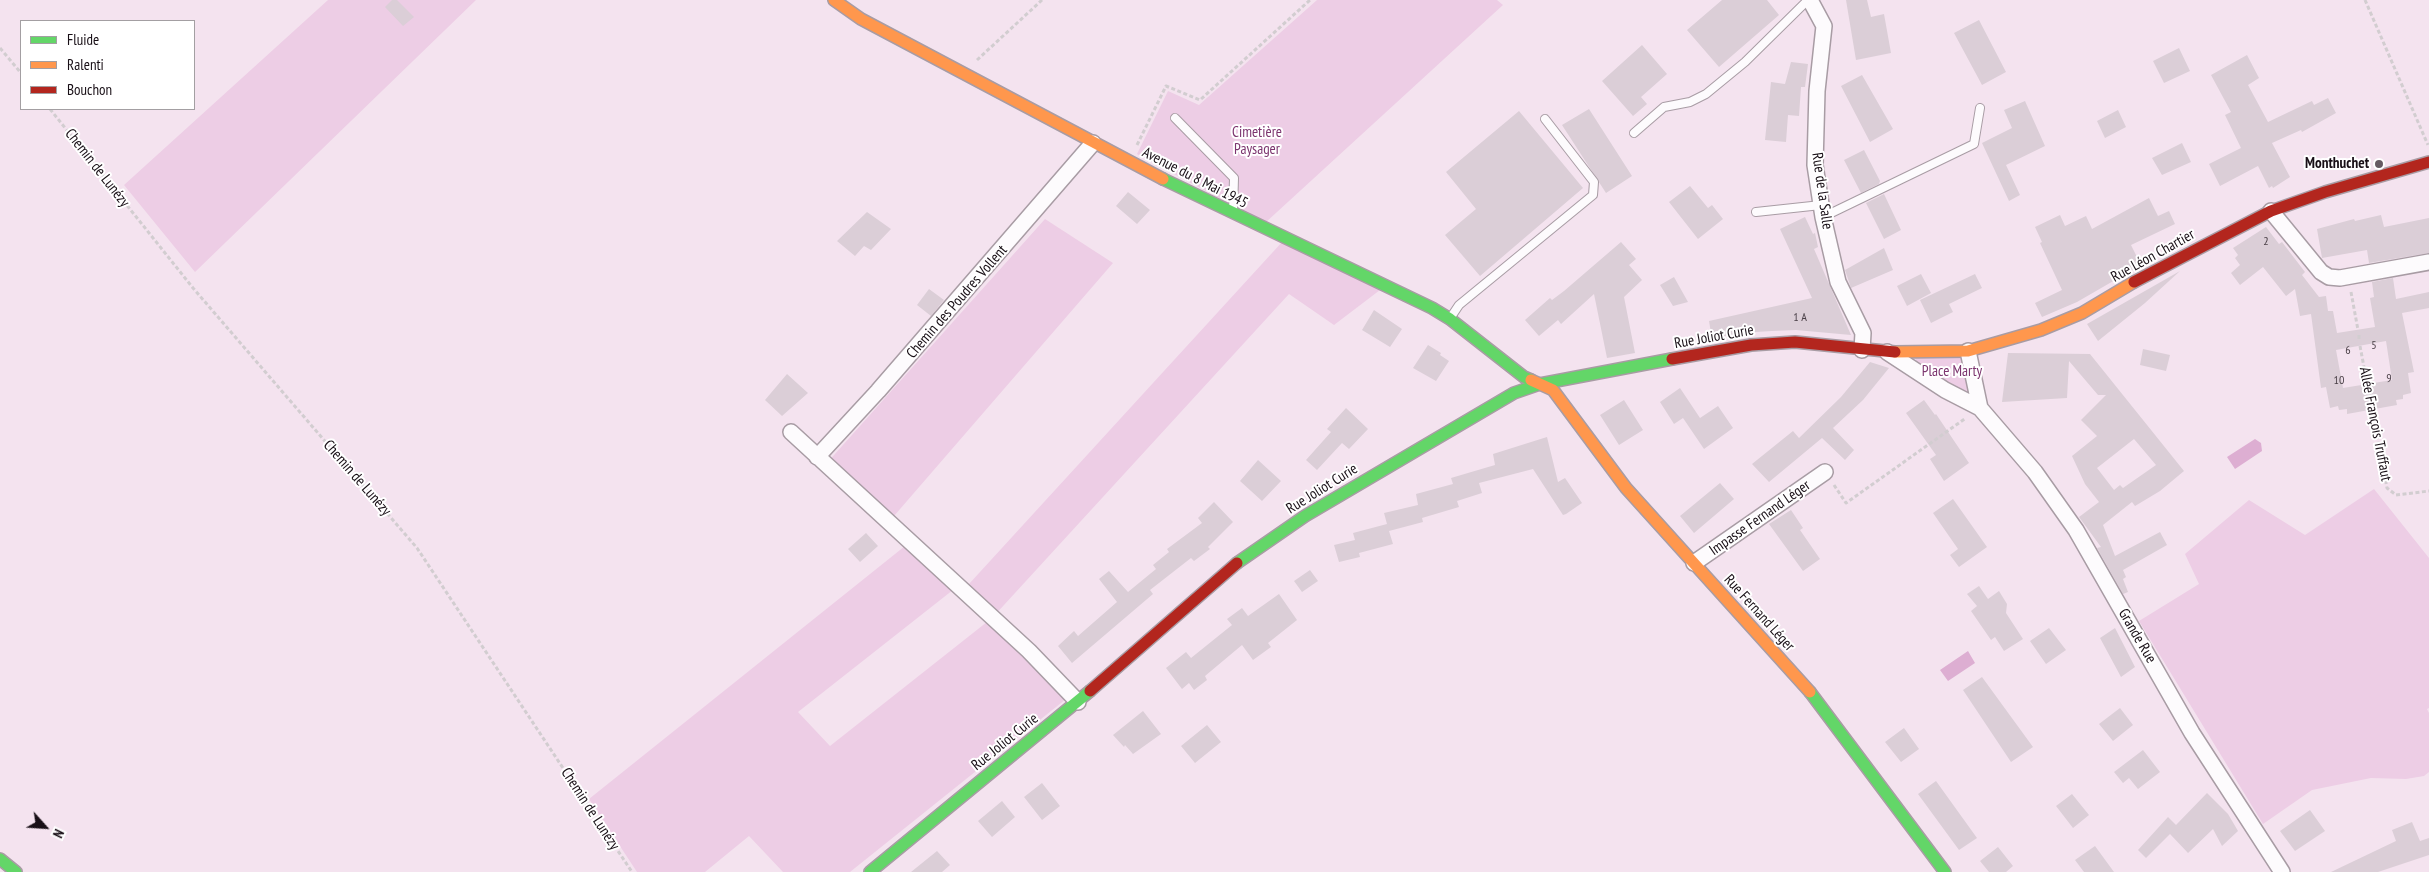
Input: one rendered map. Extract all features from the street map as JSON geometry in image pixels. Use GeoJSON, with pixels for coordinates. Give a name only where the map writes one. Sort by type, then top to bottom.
{"type":"FeatureCollection","features":[{"type":"Feature","properties":{"kind":"main road","name":"Avenue du 8 Mai 1945"},"geometry":{"type":"LineString","coordinates":[[834,0],[861,19],[1093,143],[1233,214],[1423,304],[1450,319],[1524,377],[1540,384]]}},
{"type":"Feature","properties":{"kind":"main road","name":"Rue Léon Chartier"},"geometry":{"type":"LineString","coordinates":[[1887,352],[1968,351],[2041,330],[2082,313],[2152,272],[2271,211],[2325,192],[2429,162]]}},
{"type":"Feature","properties":{"kind":"main road","name":"Rue Joliot Curie"},"geometry":{"type":"LineString","coordinates":[[870,872],[1078,702],[1229,568],[1305,516],[1479,411],[1514,393],[1540,384],[1751,345],[1795,342],[1887,352]]}},
{"type":"Feature","properties":{"kind":"main road","name":"Rue Fernand Léger"},"geometry":{"type":"LineString","coordinates":[[1540,384],[1553,390],[1626,488],[1818,701],[1945,872]]}},
{"type":"Feature","properties":{"kind":"main road"},"geometry":{"type":"LineString","coordinates":[[0,859],[16,872]]}},
{"type":"Feature","properties":{"kind":"street","name":"Rue de la Salle"},"geometry":{"type":"LineString","coordinates":[[1809,0],[1824,26],[1817,90],[1815,165],[1822,211],[1838,282],[1863,332],[1862,350]]}},
{"type":"Feature","properties":{"kind":"street","name":"Chemin des Poudres Vollent"},"geometry":{"type":"LineString","coordinates":[[817,457],[885,384],[1093,143]]}},
{"type":"Feature","properties":{"kind":"street"},"geometry":{"type":"LineString","coordinates":[[2271,211],[2321,272],[2334,278],[2349,277],[2429,262]]}},
{"type":"Feature","properties":{"kind":"street","name":"Grande Rue"},"geometry":{"type":"LineString","coordinates":[[1968,351],[1980,408]]}},
{"type":"Feature","properties":{"kind":"street","name":"Grande Rue"},"geometry":{"type":"LineString","coordinates":[[1887,352],[1945,390],[1980,408],[2035,472],[2076,530],[2192,733],[2282,872]]}},
{"type":"Feature","properties":{"kind":"street"},"geometry":{"type":"LineString","coordinates":[[791,432],[1029,651],[1078,702]]}},
{"type":"Feature","properties":{"kind":"street","name":"Impasse Fernand Léger"},"geometry":{"type":"LineString","coordinates":[[1694,564],[1826,472]]}},
{"type":"Feature","properties":{"kind":"lane"},"geometry":{"type":"LineString","coordinates":[[1634,133],[1664,107],[1690,102],[1706,94],[1745,62],[1809,0]]}},
{"type":"Feature","properties":{"kind":"lane"},"geometry":{"type":"LineString","coordinates":[[1756,212],[1822,211],[1974,144],[1980,108]]}},
{"type":"Feature","properties":{"kind":"lane"},"geometry":{"type":"LineString","coordinates":[[1175,118],[1234,178],[1233,214]]}},
{"type":"Feature","properties":{"kind":"lane"},"geometry":{"type":"LineString","coordinates":[[1450,319],[1459,305],[1593,195],[1594,182],[1546,119]]}},
{"type":"Feature","properties":{"kind":"path"},"geometry":{"type":"LineString","coordinates":[[962,74],[1042,0]]}},
{"type":"Feature","properties":{"kind":"path"},"geometry":{"type":"LineString","coordinates":[[1128,161],[1166,86],[1200,100],[1310,0]]}},
{"type":"Feature","properties":{"kind":"path"},"geometry":{"type":"LineString","coordinates":[[2365,0],[2429,148]]}},
{"type":"Feature","properties":{"kind":"path"},"geometry":{"type":"LineString","coordinates":[[0,48],[20,72]]}},
{"type":"Feature","properties":{"kind":"path","name":"Chemin de Lunézy"},"geometry":{"type":"LineString","coordinates":[[51,110],[193,288],[418,548],[632,872]]}},
{"type":"Feature","properties":{"kind":"path"},"geometry":{"type":"LineString","coordinates":[[2349,277],[2358,330]]}},
{"type":"Feature","properties":{"kind":"path"},"geometry":{"type":"LineString","coordinates":[[2358,335],[2359,340]]}},
{"type":"Feature","properties":{"kind":"path","name":"Allée François Truffaut"},"geometry":{"type":"LineString","coordinates":[[2360,346],[2387,488],[2396,495],[2429,491]]}},
{"type":"Feature","properties":{"kind":"path"},"geometry":{"type":"LineString","coordinates":[[1826,472],[1846,503],[1951,429]]}},
{"type":"Feature","properties":{"kind":"green space"},"geometry":{"type":"Polygon","coordinates":[[[328,0],[476,0],[195,272],[124,185],[328,0]]]}},
{"type":"Feature","properties":{"kind":"green space","name":"Cimetière Paysager"},"geometry":{"type":"Polygon","coordinates":[[[1317,0],[1497,0],[1503,5],[1265,223],[1137,154],[1168,91],[1199,105],[1317,0]]]}},
{"type":"Feature","properties":{"kind":"green space"},"geometry":{"type":"Polygon","coordinates":[[[1045,219],[1113,263],[894,516],[826,464],[1045,219]]]}},
{"type":"Feature","properties":{"kind":"green space"},"geometry":{"type":"Polygon","coordinates":[[[1283,241],[1380,290],[1334,325],[1289,294],[993,617],[1066,699],[850,872],[783,872],[749,836],[705,872],[637,872],[589,799],[910,542],[958,586],[798,712],[830,746],[992,618],[969,584],[1283,241]]]}},
{"type":"Feature","properties":{"kind":"green space","name":"Place Marty"},"geometry":{"type":"Polygon","coordinates":[[[1964,356],[1976,401],[1920,374],[1915,357],[1964,356]]]}},
{"type":"Feature","properties":{"kind":"green space"},"geometry":{"type":"Polygon","coordinates":[[[2374,489],[2429,558],[2429,708],[2427,709],[2429,713],[2429,772],[2424,776],[2406,779],[2371,778],[2312,790],[2263,824],[2139,621],[2199,584],[2185,554],[2249,500],[2305,535],[2374,489]]]}},
{"type":"Feature","properties":{"kind":"shaded area"},"geometry":{"type":"Polygon","coordinates":[[[2255,439],[2261,443],[2262,451],[2235,469],[2227,457],[2255,439]]]}},
{"type":"Feature","properties":{"kind":"shaded area"},"geometry":{"type":"Polygon","coordinates":[[[1968,651],[1975,663],[1948,681],[1940,670],[1968,651]]]}},
{"type":"Feature","properties":{"kind":"building"},"geometry":{"type":"Polygon","coordinates":[[[392,0],[397,0],[414,17],[403,26],[385,7],[392,0]]]}},
{"type":"Feature","properties":{"kind":"building"},"geometry":{"type":"Polygon","coordinates":[[[1722,0],[1767,0],[1779,15],[1719,67],[1687,30],[1722,0]]]}},
{"type":"Feature","properties":{"kind":"building"},"geometry":{"type":"Polygon","coordinates":[[[1846,0],[1867,0],[1871,17],[1884,14],[1891,53],[1856,60],[1846,0]]]}},
{"type":"Feature","properties":{"kind":"building"},"geometry":{"type":"Polygon","coordinates":[[[1979,20],[2006,72],[1982,85],[1954,33],[1979,20]]]}},
{"type":"Feature","properties":{"kind":"building"},"geometry":{"type":"Polygon","coordinates":[[[1642,45],[1667,74],[1641,97],[1647,104],[1633,116],[1602,81],[1642,45]]]}},
{"type":"Feature","properties":{"kind":"building"},"geometry":{"type":"Polygon","coordinates":[[[2179,48],[2190,71],[2164,83],[2153,61],[2179,48]]]}},
{"type":"Feature","properties":{"kind":"building"},"geometry":{"type":"Polygon","coordinates":[[[2247,55],[2259,78],[2248,85],[2268,122],[2312,101],[2314,105],[2328,98],[2336,113],[2302,132],[2301,130],[2272,143],[2290,177],[2273,188],[2272,186],[2269,188],[2258,166],[2220,186],[2209,164],[2241,148],[2225,115],[2231,112],[2211,75],[2247,55]]]}},
{"type":"Feature","properties":{"kind":"building"},"geometry":{"type":"Polygon","coordinates":[[[1791,62],[1808,64],[1805,87],[1801,87],[1799,116],[1788,115],[1786,142],[1765,140],[1771,82],[1785,84],[1791,62]]]}},
{"type":"Feature","properties":{"kind":"building"},"geometry":{"type":"Polygon","coordinates":[[[1862,75],[1893,129],[1870,142],[1841,86],[1862,75]]]}},
{"type":"Feature","properties":{"kind":"building"},"geometry":{"type":"Polygon","coordinates":[[[2025,101],[2045,146],[2006,165],[2020,195],[2009,201],[1982,143],[2012,128],[2004,110],[2025,101]]]}},
{"type":"Feature","properties":{"kind":"building"},"geometry":{"type":"Polygon","coordinates":[[[1589,109],[1632,176],[1606,193],[1562,125],[1589,109]]]}},
{"type":"Feature","properties":{"kind":"building"},"geometry":{"type":"Polygon","coordinates":[[[2118,110],[2126,127],[2105,138],[2097,121],[2118,110]]]}},
{"type":"Feature","properties":{"kind":"building"},"geometry":{"type":"Polygon","coordinates":[[[1519,111],[1583,188],[1480,276],[1445,235],[1476,209],[1446,172],[1519,111]]]}},
{"type":"Feature","properties":{"kind":"building"},"geometry":{"type":"Polygon","coordinates":[[[2182,143],[2191,162],[2162,175],[2152,158],[2182,143]]]}},
{"type":"Feature","properties":{"kind":"building"},"geometry":{"type":"Polygon","coordinates":[[[1864,150],[1880,181],[1879,184],[1861,193],[1844,160],[1864,150]]]}},
{"type":"Feature","properties":{"kind":"building"},"geometry":{"type":"Polygon","coordinates":[[[1690,186],[1708,208],[1712,205],[1723,219],[1698,239],[1669,202],[1690,186]]]}},
{"type":"Feature","properties":{"kind":"building"},"geometry":{"type":"Polygon","coordinates":[[[1128,192],[1150,210],[1137,224],[1116,206],[1128,192]]]}},
{"type":"Feature","properties":{"kind":"building"},"geometry":{"type":"Polygon","coordinates":[[[1884,194],[1901,230],[1884,239],[1866,203],[1884,194]]]}},
{"type":"Feature","properties":{"kind":"building"},"geometry":{"type":"Polygon","coordinates":[[[2149,198],[2158,216],[2169,211],[2175,224],[2131,245],[2141,265],[2077,302],[2042,317],[2035,303],[2062,290],[2040,243],[2042,242],[2035,227],[2060,215],[2065,226],[2086,216],[2092,229],[2149,198]]]}},
{"type":"Feature","properties":{"kind":"building"},"geometry":{"type":"Polygon","coordinates":[[[867,212],[891,229],[871,250],[864,246],[855,256],[837,241],[867,212]]]}},
{"type":"Feature","properties":{"kind":"building"},"geometry":{"type":"Polygon","coordinates":[[[2381,215],[2384,227],[2429,218],[2429,253],[2369,263],[2367,250],[2322,258],[2317,229],[2354,219],[2355,221],[2381,215]]]}},
{"type":"Feature","properties":{"kind":"building"},"geometry":{"type":"Polygon","coordinates":[[[1805,217],[1813,234],[1815,233],[1818,247],[1814,249],[1851,335],[1796,330],[1739,333],[1712,339],[1709,321],[1812,298],[1780,229],[1805,217]]]}},
{"type":"Feature","properties":{"kind":"building"},"geometry":{"type":"Polygon","coordinates":[[[2266,227],[2279,244],[2282,242],[2305,272],[2302,275],[2319,297],[2326,296],[2328,311],[2333,311],[2337,333],[2375,327],[2370,298],[2374,297],[2372,282],[2393,278],[2396,299],[2429,292],[2429,308],[2402,313],[2414,372],[2408,373],[2411,393],[2403,395],[2403,399],[2396,400],[2397,405],[2347,414],[2347,409],[2339,410],[2338,406],[2330,408],[2326,387],[2321,388],[2311,314],[2300,316],[2295,289],[2286,296],[2263,267],[2240,285],[2231,273],[2240,265],[2235,258],[2238,255],[2233,248],[2266,227]],[[2386,341],[2336,350],[2343,388],[2392,380],[2386,341]]]}},
{"type":"Feature","properties":{"kind":"building"},"geometry":{"type":"Polygon","coordinates":[[[1621,242],[1636,259],[1629,265],[1642,280],[1624,297],[1635,353],[1607,358],[1594,294],[1561,324],[1558,320],[1539,336],[1525,320],[1550,298],[1552,300],[1564,291],[1621,242]]]}},
{"type":"Feature","properties":{"kind":"building"},"geometry":{"type":"Polygon","coordinates":[[[1884,248],[1893,270],[1851,288],[1845,270],[1884,248]]]}},
{"type":"Feature","properties":{"kind":"building"},"geometry":{"type":"Polygon","coordinates":[[[2180,271],[2145,303],[2098,341],[2087,324],[2180,271]]]}},
{"type":"Feature","properties":{"kind":"building"},"geometry":{"type":"Polygon","coordinates":[[[1921,274],[1931,293],[1907,306],[1897,286],[1921,274]]]}},
{"type":"Feature","properties":{"kind":"building"},"geometry":{"type":"Polygon","coordinates":[[[1975,274],[1982,288],[1949,304],[1953,312],[1931,323],[1920,300],[1975,274]]]}},
{"type":"Feature","properties":{"kind":"building"},"geometry":{"type":"Polygon","coordinates":[[[1674,277],[1688,302],[1673,306],[1660,285],[1674,277]]]}},
{"type":"Feature","properties":{"kind":"building"},"geometry":{"type":"Polygon","coordinates":[[[929,289],[944,300],[931,316],[917,305],[929,289]]]}},
{"type":"Feature","properties":{"kind":"building"},"geometry":{"type":"Polygon","coordinates":[[[1374,310],[1402,329],[1390,347],[1362,330],[1374,310]]]}},
{"type":"Feature","properties":{"kind":"building"},"geometry":{"type":"Polygon","coordinates":[[[1428,345],[1441,353],[1440,355],[1449,361],[1436,381],[1413,368],[1428,345]]]}},
{"type":"Feature","properties":{"kind":"building"},"geometry":{"type":"Polygon","coordinates":[[[2143,349],[2170,355],[2166,371],[2140,365],[2143,349]]]}},
{"type":"Feature","properties":{"kind":"building"},"geometry":{"type":"Polygon","coordinates":[[[2008,353],[2090,354],[2184,471],[2160,491],[2135,506],[2132,502],[2103,525],[2115,556],[2160,532],[2167,545],[2123,570],[2126,577],[2123,579],[2128,592],[2123,594],[2097,548],[2101,547],[2079,517],[2099,502],[2085,484],[2072,456],[2097,436],[2081,420],[2106,395],[2098,395],[2069,361],[2067,398],[2002,402],[2008,353]],[[2134,439],[2097,468],[2114,490],[2120,485],[2123,488],[2156,465],[2134,439]]]}},
{"type":"Feature","properties":{"kind":"building"},"geometry":{"type":"Polygon","coordinates":[[[1870,362],[1889,368],[1863,400],[1833,428],[1854,450],[1845,460],[1822,438],[1769,482],[1752,464],[1793,431],[1799,438],[1841,397],[1870,362]]]}},
{"type":"Feature","properties":{"kind":"building"},"geometry":{"type":"Polygon","coordinates":[[[787,374],[808,393],[782,416],[765,400],[787,374]]]}},
{"type":"Feature","properties":{"kind":"building"},"geometry":{"type":"Polygon","coordinates":[[[1680,388],[1700,418],[1718,406],[1733,428],[1704,449],[1683,418],[1674,424],[1660,402],[1680,388]]]}},
{"type":"Feature","properties":{"kind":"building"},"geometry":{"type":"Polygon","coordinates":[[[1624,400],[1643,430],[1619,445],[1600,415],[1624,400]]]}},
{"type":"Feature","properties":{"kind":"building"},"geometry":{"type":"Polygon","coordinates":[[[1924,400],[1936,414],[1969,463],[1944,481],[1930,459],[1936,455],[1906,413],[1924,400]]]}},
{"type":"Feature","properties":{"kind":"building"},"geometry":{"type":"Polygon","coordinates":[[[1346,408],[1368,429],[1349,449],[1342,443],[1317,470],[1306,460],[1331,432],[1327,429],[1346,408]]]}},
{"type":"Feature","properties":{"kind":"building"},"geometry":{"type":"Polygon","coordinates":[[[1547,437],[1558,482],[1565,478],[1582,503],[1566,514],[1563,515],[1533,469],[1479,483],[1482,493],[1457,501],[1459,507],[1422,518],[1423,522],[1389,531],[1393,544],[1359,553],[1360,557],[1339,562],[1334,545],[1355,540],[1353,533],[1387,524],[1384,513],[1418,505],[1416,494],[1453,484],[1451,478],[1495,465],[1493,454],[1547,437]]]}},
{"type":"Feature","properties":{"kind":"building"},"geometry":{"type":"Polygon","coordinates":[[[1258,460],[1281,481],[1262,501],[1240,481],[1258,460]]]}},
{"type":"Feature","properties":{"kind":"building"},"geometry":{"type":"Polygon","coordinates":[[[1720,483],[1734,499],[1694,533],[1680,516],[1720,483]]]}},
{"type":"Feature","properties":{"kind":"building"},"geometry":{"type":"Polygon","coordinates":[[[1953,499],[1987,547],[1959,567],[1950,555],[1958,549],[1933,513],[1953,499]]]}},
{"type":"Feature","properties":{"kind":"building"},"geometry":{"type":"Polygon","coordinates":[[[1214,502],[1233,522],[1208,547],[1210,549],[1194,561],[1191,558],[1150,590],[1153,594],[1072,663],[1058,646],[1074,631],[1078,636],[1117,602],[1099,579],[1109,571],[1128,592],[1156,569],[1153,565],[1169,552],[1167,549],[1202,523],[1198,518],[1214,502]]]}},
{"type":"Feature","properties":{"kind":"building"},"geometry":{"type":"Polygon","coordinates":[[[1791,510],[1803,528],[1800,530],[1820,559],[1803,571],[1769,524],[1791,510]]]}},
{"type":"Feature","properties":{"kind":"building"},"geometry":{"type":"Polygon","coordinates":[[[866,533],[878,546],[860,562],[848,549],[866,533]]]}},
{"type":"Feature","properties":{"kind":"building"},"geometry":{"type":"Polygon","coordinates":[[[1310,570],[1318,581],[1302,592],[1294,581],[1310,570]]]}},
{"type":"Feature","properties":{"kind":"building"},"geometry":{"type":"Polygon","coordinates":[[[1979,586],[1988,599],[1999,591],[2007,604],[2006,613],[2023,639],[2004,651],[1995,637],[1991,640],[1971,611],[1977,606],[1967,594],[1979,586]]]}},
{"type":"Feature","properties":{"kind":"building"},"geometry":{"type":"Polygon","coordinates":[[[1279,594],[1297,620],[1268,643],[1271,647],[1253,660],[1242,645],[1205,676],[1207,680],[1194,690],[1189,683],[1182,689],[1166,668],[1186,652],[1191,658],[1232,625],[1227,619],[1242,608],[1248,616],[1279,594]]]}},
{"type":"Feature","properties":{"kind":"building"},"geometry":{"type":"Polygon","coordinates":[[[2049,628],[2066,650],[2046,664],[2030,641],[2049,628]]]}},
{"type":"Feature","properties":{"kind":"building"},"geometry":{"type":"Polygon","coordinates":[[[2115,628],[2135,667],[2121,677],[2100,638],[2115,628]]]}},
{"type":"Feature","properties":{"kind":"building"},"geometry":{"type":"Polygon","coordinates":[[[1982,677],[2033,747],[2011,762],[1963,690],[1982,677]]]}},
{"type":"Feature","properties":{"kind":"building"},"geometry":{"type":"Polygon","coordinates":[[[2120,708],[2133,725],[2113,741],[2099,724],[2120,708]]]}},
{"type":"Feature","properties":{"kind":"building"},"geometry":{"type":"Polygon","coordinates":[[[1143,711],[1161,734],[1133,754],[1113,735],[1143,711]]]}},
{"type":"Feature","properties":{"kind":"building"},"geometry":{"type":"Polygon","coordinates":[[[1207,725],[1221,742],[1195,763],[1181,746],[1207,725]]]}},
{"type":"Feature","properties":{"kind":"building"},"geometry":{"type":"Polygon","coordinates":[[[1904,728],[1919,749],[1901,762],[1885,742],[1904,728]]]}},
{"type":"Feature","properties":{"kind":"building"},"geometry":{"type":"Polygon","coordinates":[[[2143,750],[2160,772],[2138,789],[2129,778],[2123,783],[2114,772],[2143,750]]]}},
{"type":"Feature","properties":{"kind":"building"},"geometry":{"type":"Polygon","coordinates":[[[1936,781],[1977,838],[1959,850],[1918,794],[1936,781]]]}},
{"type":"Feature","properties":{"kind":"building"},"geometry":{"type":"Polygon","coordinates":[[[1042,783],[1060,806],[1042,820],[1024,797],[1042,783]]]}},
{"type":"Feature","properties":{"kind":"building"},"geometry":{"type":"Polygon","coordinates":[[[2207,793],[2228,814],[2238,831],[2222,846],[2213,829],[2188,853],[2170,834],[2146,858],[2138,850],[2168,817],[2176,825],[2207,793]]]}},
{"type":"Feature","properties":{"kind":"building"},"geometry":{"type":"Polygon","coordinates":[[[2072,794],[2089,815],[2073,828],[2056,806],[2072,794]]]}},
{"type":"Feature","properties":{"kind":"building"},"geometry":{"type":"Polygon","coordinates":[[[1002,801],[1015,817],[992,837],[978,821],[1002,801]]]}},
{"type":"Feature","properties":{"kind":"building"},"geometry":{"type":"Polygon","coordinates":[[[2310,810],[2325,831],[2295,851],[2280,831],[2310,810]]]}},
{"type":"Feature","properties":{"kind":"building"},"geometry":{"type":"Polygon","coordinates":[[[2412,822],[2420,841],[2429,838],[2429,855],[2378,872],[2331,872],[2396,841],[2392,830],[2412,822]]]}},
{"type":"Feature","properties":{"kind":"building"},"geometry":{"type":"Polygon","coordinates":[[[2095,846],[2114,872],[2084,872],[2075,860],[2095,846]]]}},
{"type":"Feature","properties":{"kind":"building"},"geometry":{"type":"Polygon","coordinates":[[[1998,847],[2013,866],[2006,872],[1989,872],[1980,861],[1998,847]]]}},
{"type":"Feature","properties":{"kind":"building"},"geometry":{"type":"Polygon","coordinates":[[[937,851],[950,865],[942,872],[911,872],[937,851]]]}},
{"type":"Feature","properties":{"kind":"traffic: fast"},"geometry":{"type":"LineString","coordinates":[[1163,179],[1432,308],[1450,319],[1524,377],[1531,380]]}},
{"type":"Feature","properties":{"kind":"traffic: fast"},"geometry":{"type":"LineString","coordinates":[[1237,563],[1305,516],[1514,393],[1540,384],[1672,359]]}},
{"type":"Feature","properties":{"kind":"traffic: fast"},"geometry":{"type":"LineString","coordinates":[[870,872],[1090,691]]}},
{"type":"Feature","properties":{"kind":"traffic: fast"},"geometry":{"type":"LineString","coordinates":[[1810,692],[1945,872]]}},
{"type":"Feature","properties":{"kind":"traffic: fast"},"geometry":{"type":"LineString","coordinates":[[0,859],[16,872]]}},
{"type":"Feature","properties":{"kind":"traffic: slow"},"geometry":{"type":"LineString","coordinates":[[834,0],[861,19],[1163,179]]}},
{"type":"Feature","properties":{"kind":"traffic: slow"},"geometry":{"type":"LineString","coordinates":[[1895,352],[1968,351],[2041,330],[2082,313],[2134,282]]}},
{"type":"Feature","properties":{"kind":"traffic: slow"},"geometry":{"type":"LineString","coordinates":[[1531,380],[1553,390],[1626,488],[1810,692]]}},
{"type":"Feature","properties":{"kind":"traffic: jam"},"geometry":{"type":"LineString","coordinates":[[2134,282],[2271,211],[2325,192],[2429,162]]}},
{"type":"Feature","properties":{"kind":"traffic: jam"},"geometry":{"type":"LineString","coordinates":[[1672,359],[1751,345],[1795,342],[1895,352]]}},
{"type":"Feature","properties":{"kind":"traffic: jam"},"geometry":{"type":"LineString","coordinates":[[1090,691],[1237,563]]}},
{"type":"Feature","properties":{"kind":"place","name":"Monthuchet"},"geometry":{"type":"Point","coordinates":[2379,164]}}]}
